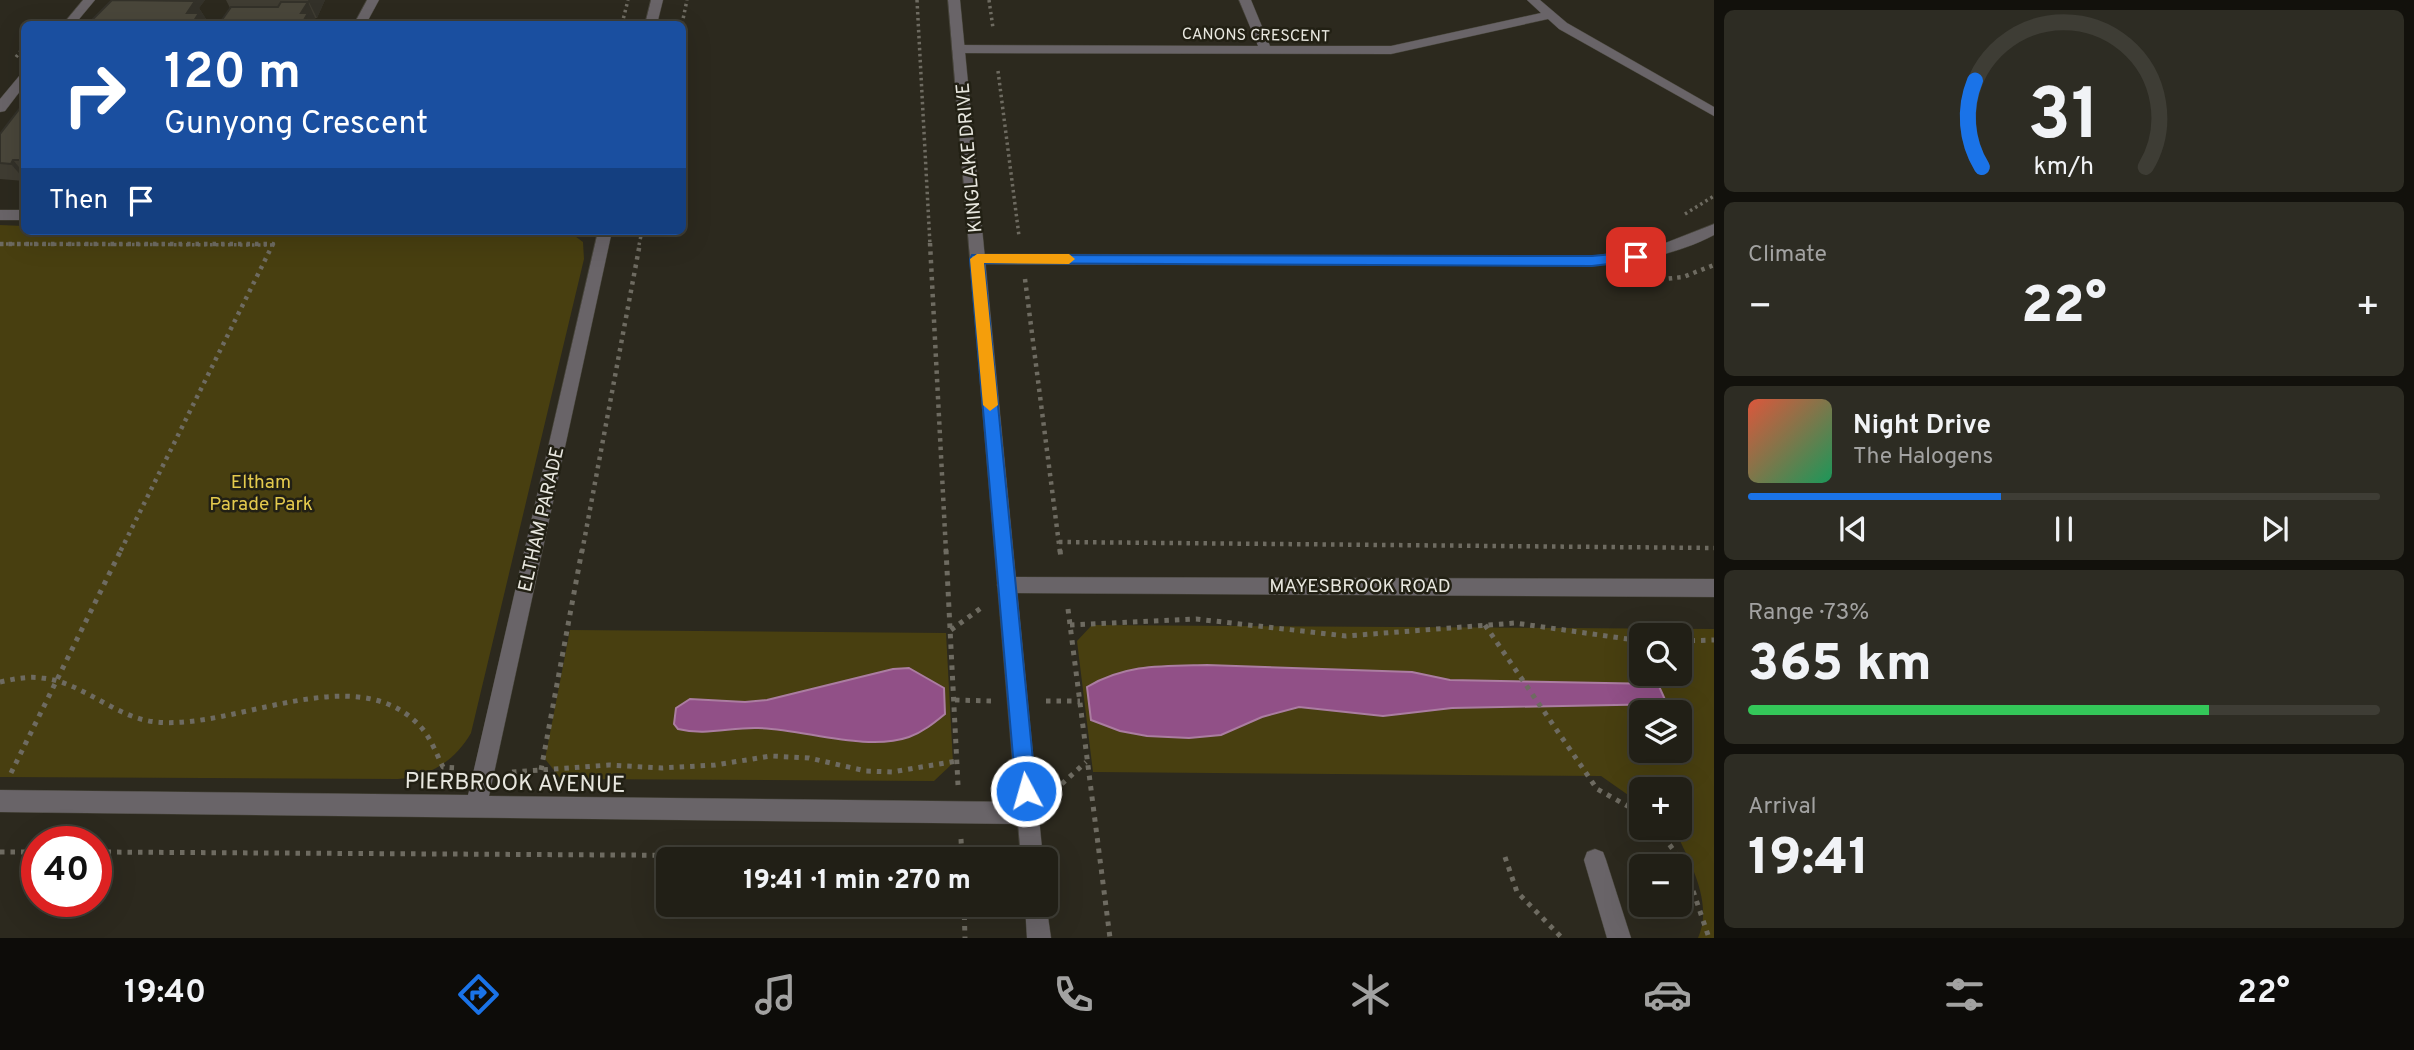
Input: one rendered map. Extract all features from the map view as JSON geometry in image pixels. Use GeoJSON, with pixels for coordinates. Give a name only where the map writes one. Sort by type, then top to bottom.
{"type":"FeatureCollection","features":[{"type":"Feature","properties":{"kind":"street"},"geometry":{"type":"LineString","coordinates":[[72,21],[89,0]]}},
{"type":"Feature","properties":{"kind":"street"},"geometry":{"type":"LineString","coordinates":[[362,21],[373,0]]}},
{"type":"Feature","properties":{"kind":"street"},"geometry":{"type":"LineString","coordinates":[[652,21],[657,0]]}},
{"type":"Feature","properties":{"kind":"street","name":"KINGLAKE DRIVE"},"geometry":{"type":"LineString","coordinates":[[954,0],[1031,847]]}},
{"type":"Feature","properties":{"kind":"street"},"geometry":{"type":"LineString","coordinates":[[1245,0],[1265,49]]}},
{"type":"Feature","properties":{"kind":"street"},"geometry":{"type":"LineString","coordinates":[[1533,0],[1550,15],[1602,50],[1714,111]]}},
{"type":"Feature","properties":{"kind":"street","name":"CANONS CRESCENT"},"geometry":{"type":"LineString","coordinates":[[958,49],[1391,50],[1550,15]]}},
{"type":"Feature","properties":{"kind":"street"},"geometry":{"type":"LineString","coordinates":[[0,108],[21,82]]}},
{"type":"Feature","properties":{"kind":"street"},"geometry":{"type":"LineString","coordinates":[[0,215],[21,215]]}},
{"type":"Feature","properties":{"kind":"street"},"geometry":{"type":"LineString","coordinates":[[977,259],[1592,261],[1636,257],[1674,248],[1714,229]]}},
{"type":"Feature","properties":{"kind":"street","name":"ELTHAM PARADE"},"geometry":{"type":"LineString","coordinates":[[476,806],[604,235]]}},
{"type":"Feature","properties":{"kind":"street","name":"MAYESBROOK ROAD"},"geometry":{"type":"LineString","coordinates":[[1006,584],[1714,588]]}},
{"type":"Feature","properties":{"kind":"street","name":"PIERBROOK AVENUE"},"geometry":{"type":"LineString","coordinates":[[3,792],[596,810],[1028,813]]}},
{"type":"Feature","properties":{"kind":"street"},"geometry":{"type":"LineString","coordinates":[[1595,860],[1619,938]]}},
{"type":"Feature","properties":{"kind":"street"},"geometry":{"type":"LineString","coordinates":[[1038,917],[1040,938]]}},
{"type":"Feature","properties":{"kind":"path"},"geometry":{"type":"LineString","coordinates":[[623,21],[628,0]]}},
{"type":"Feature","properties":{"kind":"path"},"geometry":{"type":"LineString","coordinates":[[683,21],[687,0]]}},
{"type":"Feature","properties":{"kind":"path"},"geometry":{"type":"LineString","coordinates":[[917,0],[959,811]]}},
{"type":"Feature","properties":{"kind":"path"},"geometry":{"type":"LineString","coordinates":[[989,0],[1110,938]]}},
{"type":"Feature","properties":{"kind":"path"},"geometry":{"type":"LineString","coordinates":[[541,770],[641,235]]}},
{"type":"Feature","properties":{"kind":"path"},"geometry":{"type":"LineString","coordinates":[[0,244],[273,244],[3,792]]}},
{"type":"Feature","properties":{"kind":"path"},"geometry":{"type":"LineString","coordinates":[[1059,542],[1714,548]]}},
{"type":"Feature","properties":{"kind":"path"},"geometry":{"type":"LineString","coordinates":[[1070,625],[1160,619],[1213,620],[1343,636],[1375,636],[1439,627],[1517,623],[1629,640]]}},
{"type":"Feature","properties":{"kind":"path"},"geometry":{"type":"LineString","coordinates":[[1485,625],[1597,789],[1629,807]]}},
{"type":"Feature","properties":{"kind":"path"},"geometry":{"type":"LineString","coordinates":[[1692,641],[1714,640]]}},
{"type":"Feature","properties":{"kind":"path"},"geometry":{"type":"LineString","coordinates":[[1028,813],[1087,761]]}},
{"type":"Feature","properties":{"kind":"path"},"geometry":{"type":"LineString","coordinates":[[1666,840],[1684,864],[1709,938]]}},
{"type":"Feature","properties":{"kind":"path"},"geometry":{"type":"LineString","coordinates":[[0,852],[21,852]]}},
{"type":"Feature","properties":{"kind":"path"},"geometry":{"type":"LineString","coordinates":[[112,852],[656,855]]}},
{"type":"Feature","properties":{"kind":"path"},"geometry":{"type":"LineString","coordinates":[[1505,857],[1517,892],[1562,938]]}},
{"type":"Feature","properties":{"kind":"path"},"geometry":{"type":"LineString","coordinates":[[964,917],[965,938]]}},
{"type":"Feature","properties":{"kind":"green space","name":"Eltham Parade Park"},"geometry":{"type":"Polygon","coordinates":[[[0,225],[21,226],[21,235],[573,235],[583,242],[584,259],[471,733],[449,760],[421,775],[398,779],[0,777],[0,225]]]}},
{"type":"Feature","properties":{"kind":"green space"},"geometry":{"type":"Polygon","coordinates":[[[1092,625],[1629,628],[1629,686],[1692,686],[1692,629],[1714,629],[1714,938],[1698,938],[1703,910],[1701,896],[1692,868],[1692,854],[1686,854],[1679,840],[1692,840],[1692,777],[1629,777],[1629,796],[1601,776],[1093,772],[1077,641],[1092,625]]]}},
{"type":"Feature","properties":{"kind":"green space"},"geometry":{"type":"Polygon","coordinates":[[[570,630],[946,633],[953,763],[934,781],[561,779],[545,759],[570,630]]]}},
{"type":"Feature","properties":{"kind":"shaded area"},"geometry":{"type":"Polygon","coordinates":[[[1175,666],[1412,672],[1450,680],[1629,683],[1629,686],[1659,686],[1665,700],[1629,700],[1629,705],[1452,708],[1383,716],[1299,707],[1262,717],[1221,735],[1189,738],[1147,736],[1120,731],[1091,720],[1087,687],[1130,670],[1175,666]]]}},
{"type":"Feature","properties":{"kind":"shaded area"},"geometry":{"type":"Polygon","coordinates":[[[909,668],[944,688],[945,714],[924,730],[909,737],[892,741],[854,741],[776,729],[688,731],[678,729],[674,724],[676,708],[690,699],[745,702],[767,700],[893,669],[909,668]]]}},
{"type":"Feature","properties":{"kind":"building"},"geometry":{"type":"Polygon","coordinates":[[[112,0],[195,1],[187,13],[199,13],[194,21],[91,21],[112,0]]]}},
{"type":"Feature","properties":{"kind":"building"},"geometry":{"type":"Polygon","coordinates":[[[281,2],[308,2],[301,13],[308,13],[304,20],[296,21],[221,21],[231,7],[278,7],[281,2]]]}},
{"type":"Feature","properties":{"kind":"building"},"geometry":{"type":"Polygon","coordinates":[[[21,107],[21,160],[13,160],[11,164],[0,163],[0,134],[21,107]]]}},
{"type":"Feature","properties":{"kind":"slow traffic"},"geometry":{"type":"LineString","coordinates":[[990,405],[977,259],[1069,259]]}},
{"type":"Feature","properties":{"kind":"route"},"geometry":{"type":"LineString","coordinates":[[1026,791],[977,259],[1592,261],[1636,257]]}}]}
